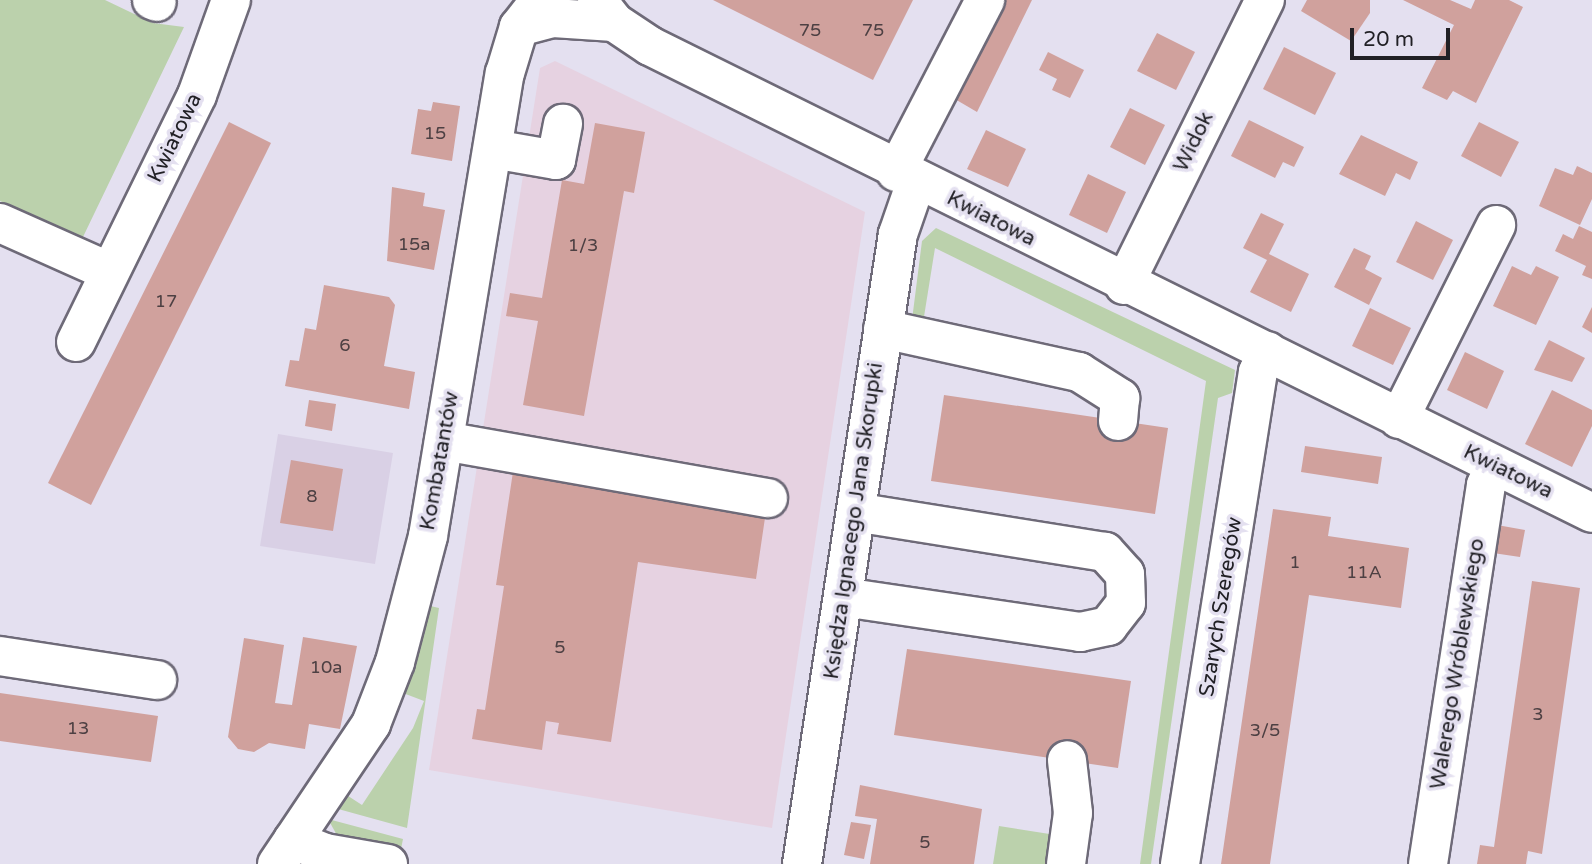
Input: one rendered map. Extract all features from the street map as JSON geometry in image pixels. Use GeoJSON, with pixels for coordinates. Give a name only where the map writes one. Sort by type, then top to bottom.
{"type":"FeatureCollection","features":[{"type":"Feature","properties":{"kind":"street","name":"Kwiatowa"},"geometry":{"type":"LineString","coordinates":[[76,342],[197,95],[231,0]]}},
{"type":"Feature","properties":{"kind":"street","name":"Księdza Ignacego Jana Skorupki"},"geometry":{"type":"LineString","coordinates":[[802,864],[906,177],[985,0]]}},
{"type":"Feature","properties":{"kind":"street","name":"Widok"},"geometry":{"type":"LineString","coordinates":[[1124,285],[1265,0]]}},
{"type":"Feature","properties":{"kind":"street","name":"Kwiatowa"},"geometry":{"type":"LineString","coordinates":[[605,11],[906,177],[1124,285],[1268,351],[1495,466],[1588,500]]}},
{"type":"Feature","properties":{"kind":"street","name":"Kombatantów"},"geometry":{"type":"LineString","coordinates":[[285,852],[371,724],[395,662],[444,441],[493,149],[530,13],[554,18],[605,11]]}},
{"type":"Feature","properties":{"kind":"street"},"geometry":{"type":"LineString","coordinates":[[493,149],[556,160],[563,124]]}},
{"type":"Feature","properties":{"kind":"street"},"geometry":{"type":"LineString","coordinates":[[0,223],[110,272]]}},
{"type":"Feature","properties":{"kind":"street"},"geometry":{"type":"LineString","coordinates":[[1399,419],[1496,225]]}},
{"type":"Feature","properties":{"kind":"street"},"geometry":{"type":"LineString","coordinates":[[883,328],[1079,372],[1120,398],[1118,421]]}},
{"type":"Feature","properties":{"kind":"street","name":"Szarych Szeregów"},"geometry":{"type":"LineString","coordinates":[[1180,864],[1258,372],[1268,351]]}},
{"type":"Feature","properties":{"kind":"street"},"geometry":{"type":"LineString","coordinates":[[444,441],[768,498]]}},
{"type":"Feature","properties":{"kind":"street","name":"Walerego Wróblewskiego"},"geometry":{"type":"LineString","coordinates":[[1427,864],[1486,485],[1495,466]]}},
{"type":"Feature","properties":{"kind":"street"},"geometry":{"type":"LineString","coordinates":[[843,597],[1080,632],[1108,626],[1126,603],[1125,574],[1105,552],[856,512]]}},
{"type":"Feature","properties":{"kind":"street"},"geometry":{"type":"LineString","coordinates":[[0,656],[157,680]]}},
{"type":"Feature","properties":{"kind":"street"},"geometry":{"type":"LineString","coordinates":[[1066,864],[1073,813],[1067,760]]}},
{"type":"Feature","properties":{"kind":"street"},"geometry":{"type":"LineString","coordinates":[[285,852],[325,853],[388,864]]}},
{"type":"Feature","properties":{"kind":"shaded area"},"geometry":{"type":"Polygon","coordinates":[[[555,61],[865,212],[772,828],[429,770],[540,68],[555,61]]]}},
{"type":"Feature","properties":{"kind":"shaded area"},"geometry":{"type":"Polygon","coordinates":[[[278,434],[393,453],[375,564],[260,546],[278,434]]]}},
{"type":"Feature","properties":{"kind":"green space"},"geometry":{"type":"Polygon","coordinates":[[[0,0],[105,0],[153,23],[184,27],[82,239],[0,201],[0,0]]]}},
{"type":"Feature","properties":{"kind":"green space"},"geometry":{"type":"Polygon","coordinates":[[[936,228],[1235,370],[1232,393],[1218,398],[1151,864],[1140,864],[1206,381],[935,248],[923,323],[912,320],[922,241],[936,228]]]}},
{"type":"Feature","properties":{"kind":"green space"},"geometry":{"type":"Polygon","coordinates":[[[426,605],[439,608],[407,828],[331,807],[342,792],[362,805],[413,728],[424,701],[403,693],[426,605]]]}},
{"type":"Feature","properties":{"kind":"green space"},"geometry":{"type":"Polygon","coordinates":[[[328,819],[403,839],[401,849],[339,839],[328,819]]]}},
{"type":"Feature","properties":{"kind":"green space"},"geometry":{"type":"Polygon","coordinates":[[[999,826],[1056,835],[1051,864],[993,864],[999,826]]]}},
{"type":"Feature","properties":{"kind":"building"},"geometry":{"type":"Polygon","coordinates":[[[713,0],[913,0],[873,80],[713,0]]]}},
{"type":"Feature","properties":{"kind":"building"},"geometry":{"type":"Polygon","coordinates":[[[995,0],[1032,0],[977,112],[948,95],[995,0]]]}},
{"type":"Feature","properties":{"kind":"building"},"geometry":{"type":"Polygon","coordinates":[[[1307,0],[1370,0],[1370,13],[1351,41],[1301,11],[1307,0]]]}},
{"type":"Feature","properties":{"kind":"building"},"geometry":{"type":"Polygon","coordinates":[[[1403,0],[1450,0],[1471,9],[1475,0],[1509,0],[1523,7],[1476,103],[1453,91],[1447,100],[1422,88],[1454,25],[1403,0]]]}},
{"type":"Feature","properties":{"kind":"building"},"geometry":{"type":"Polygon","coordinates":[[[1157,33],[1195,52],[1176,90],[1137,71],[1157,33]]]}},
{"type":"Feature","properties":{"kind":"building"},"geometry":{"type":"Polygon","coordinates":[[[1284,47],[1336,73],[1315,115],[1263,89],[1284,47]]]}},
{"type":"Feature","properties":{"kind":"building"},"geometry":{"type":"Polygon","coordinates":[[[1048,52],[1084,70],[1070,98],[1052,90],[1057,79],[1039,70],[1048,52]]]}},
{"type":"Feature","properties":{"kind":"building"},"geometry":{"type":"Polygon","coordinates":[[[433,102],[460,106],[452,161],[411,154],[418,109],[431,111],[433,102]]]}},
{"type":"Feature","properties":{"kind":"building"},"geometry":{"type":"Polygon","coordinates":[[[1130,108],[1165,125],[1145,165],[1110,147],[1130,108]]]}},
{"type":"Feature","properties":{"kind":"building"},"geometry":{"type":"Polygon","coordinates":[[[1249,120],[1304,147],[1294,167],[1283,162],[1275,178],[1231,156],[1249,120]]]}},
{"type":"Feature","properties":{"kind":"building"},"geometry":{"type":"Polygon","coordinates":[[[229,122],[271,143],[91,505],[48,483],[229,122]]]}},
{"type":"Feature","properties":{"kind":"building"},"geometry":{"type":"Polygon","coordinates":[[[1479,122],[1519,142],[1501,177],[1461,156],[1479,122]]]}},
{"type":"Feature","properties":{"kind":"building"},"geometry":{"type":"Polygon","coordinates":[[[595,123],[645,132],[634,193],[624,191],[584,416],[523,405],[538,321],[506,316],[510,293],[542,298],[562,180],[584,184],[595,123]]]}},
{"type":"Feature","properties":{"kind":"building"},"geometry":{"type":"Polygon","coordinates":[[[986,130],[1026,149],[1008,187],[967,169],[986,130]]]}},
{"type":"Feature","properties":{"kind":"building"},"geometry":{"type":"Polygon","coordinates":[[[1361,135],[1418,162],[1410,180],[1396,173],[1385,196],[1339,174],[1361,135]]]}},
{"type":"Feature","properties":{"kind":"building"},"geometry":{"type":"Polygon","coordinates":[[[1577,166],[1592,173],[1592,199],[1580,225],[1539,206],[1555,168],[1573,175],[1577,166]]]}},
{"type":"Feature","properties":{"kind":"building"},"geometry":{"type":"Polygon","coordinates":[[[1088,174],[1126,192],[1107,233],[1069,215],[1088,174]]]}},
{"type":"Feature","properties":{"kind":"building"},"geometry":{"type":"Polygon","coordinates":[[[392,187],[425,193],[423,206],[445,210],[434,270],[387,261],[392,187]]]}},
{"type":"Feature","properties":{"kind":"building"},"geometry":{"type":"Polygon","coordinates":[[[1261,213],[1284,224],[1269,254],[1309,274],[1291,312],[1250,292],[1267,260],[1243,248],[1261,213]]]}},
{"type":"Feature","properties":{"kind":"building"},"geometry":{"type":"Polygon","coordinates":[[[1416,221],[1453,240],[1433,280],[1396,262],[1416,221]]]}},
{"type":"Feature","properties":{"kind":"building"},"geometry":{"type":"Polygon","coordinates":[[[1579,226],[1592,232],[1592,279],[1582,275],[1586,266],[1555,251],[1563,234],[1573,239],[1579,226]]]}},
{"type":"Feature","properties":{"kind":"building"},"geometry":{"type":"Polygon","coordinates":[[[1354,248],[1371,256],[1365,269],[1382,278],[1369,305],[1334,287],[1354,248]]]}},
{"type":"Feature","properties":{"kind":"building"},"geometry":{"type":"Polygon","coordinates":[[[1512,266],[1531,275],[1536,266],[1559,277],[1536,325],[1493,306],[1512,266]]]}},
{"type":"Feature","properties":{"kind":"building"},"geometry":{"type":"Polygon","coordinates":[[[324,285],[389,297],[395,305],[384,366],[415,372],[409,409],[285,386],[290,360],[299,361],[305,328],[316,330],[324,285]]]}},
{"type":"Feature","properties":{"kind":"building"},"geometry":{"type":"Polygon","coordinates":[[[1592,307],[1592,333],[1582,327],[1592,307]]]}},
{"type":"Feature","properties":{"kind":"building"},"geometry":{"type":"Polygon","coordinates":[[[1370,308],[1411,328],[1393,365],[1352,346],[1370,308]]]}},
{"type":"Feature","properties":{"kind":"building"},"geometry":{"type":"Polygon","coordinates":[[[1549,340],[1585,358],[1572,382],[1534,370],[1549,340]]]}},
{"type":"Feature","properties":{"kind":"building"},"geometry":{"type":"Polygon","coordinates":[[[1465,352],[1504,371],[1487,409],[1447,390],[1465,352]]]}},
{"type":"Feature","properties":{"kind":"building"},"geometry":{"type":"Polygon","coordinates":[[[1552,390],[1592,410],[1592,426],[1572,467],[1525,444],[1552,390]]]}},
{"type":"Feature","properties":{"kind":"building"},"geometry":{"type":"Polygon","coordinates":[[[944,395],[1168,428],[1155,514],[931,481],[944,395]]]}},
{"type":"Feature","properties":{"kind":"building"},"geometry":{"type":"Polygon","coordinates":[[[309,400],[336,404],[332,431],[305,426],[309,400]]]}},
{"type":"Feature","properties":{"kind":"building"},"geometry":{"type":"Polygon","coordinates":[[[1305,446],[1382,457],[1378,484],[1301,472],[1305,446]]]}},
{"type":"Feature","properties":{"kind":"building"},"geometry":{"type":"Polygon","coordinates":[[[291,460],[343,469],[333,531],[280,523],[291,460]]]}},
{"type":"Feature","properties":{"kind":"building"},"geometry":{"type":"Polygon","coordinates":[[[514,465],[766,511],[756,579],[638,562],[611,742],[557,734],[559,723],[546,721],[542,750],[472,739],[477,709],[485,710],[504,586],[496,585],[514,465]]]}},
{"type":"Feature","properties":{"kind":"building"},"geometry":{"type":"Polygon","coordinates":[[[1273,509],[1331,517],[1328,536],[1409,548],[1401,608],[1309,595],[1270,864],[1221,864],[1273,509]]]}},
{"type":"Feature","properties":{"kind":"building"},"geometry":{"type":"Polygon","coordinates":[[[1497,525],[1525,530],[1520,557],[1493,553],[1497,525]]]}},
{"type":"Feature","properties":{"kind":"building"},"geometry":{"type":"Polygon","coordinates":[[[1532,581],[1580,588],[1542,854],[1528,851],[1526,864],[1477,864],[1480,845],[1494,847],[1532,581]]]}},
{"type":"Feature","properties":{"kind":"building"},"geometry":{"type":"Polygon","coordinates":[[[303,637],[357,646],[340,729],[309,724],[305,749],[269,743],[254,752],[238,749],[228,737],[244,638],[284,645],[275,703],[292,705],[303,637]]]}},
{"type":"Feature","properties":{"kind":"building"},"geometry":{"type":"Polygon","coordinates":[[[907,649],[1131,681],[1118,768],[894,735],[907,649]]]}},
{"type":"Feature","properties":{"kind":"building"},"geometry":{"type":"Polygon","coordinates":[[[0,693],[158,716],[151,762],[0,741],[0,693]]]}},
{"type":"Feature","properties":{"kind":"building"},"geometry":{"type":"Polygon","coordinates":[[[860,785],[982,809],[974,864],[870,864],[877,819],[855,816],[860,785]]]}},
{"type":"Feature","properties":{"kind":"building"},"geometry":{"type":"Polygon","coordinates":[[[851,822],[871,825],[864,859],[844,855],[851,822]]]}}]}
